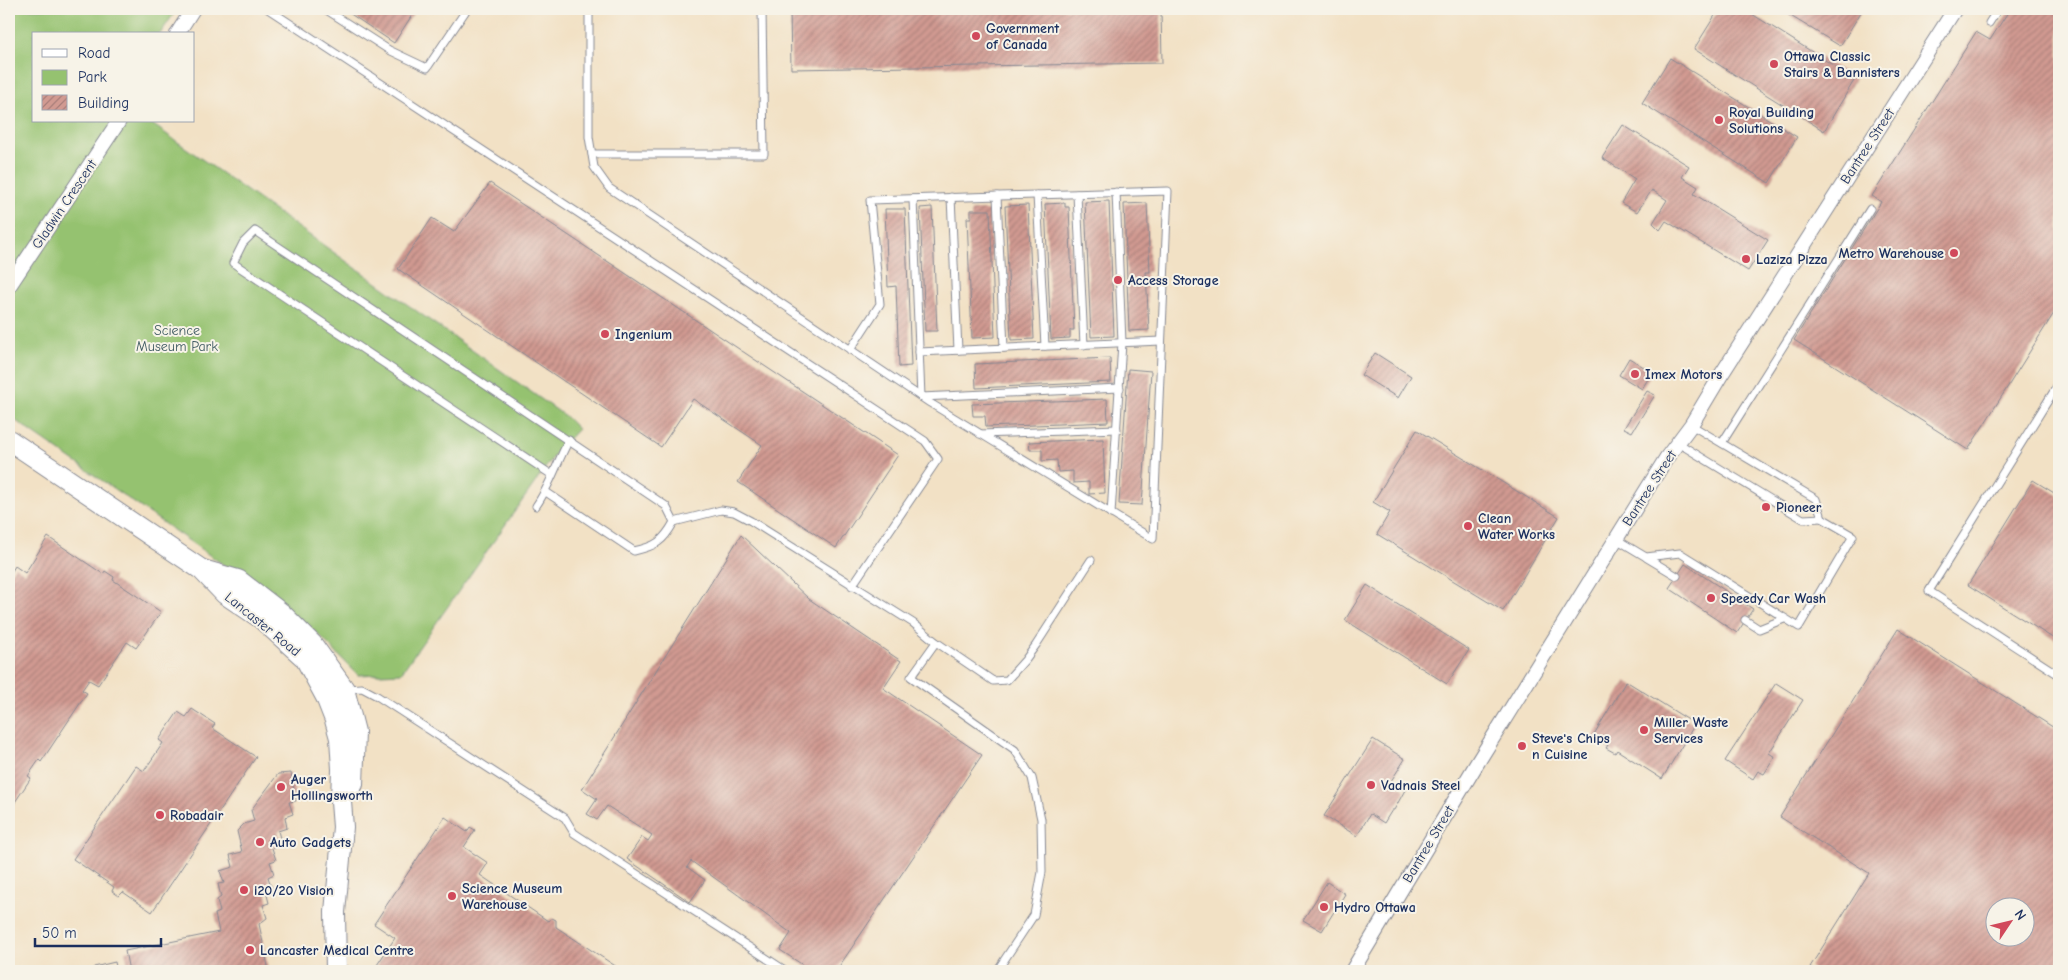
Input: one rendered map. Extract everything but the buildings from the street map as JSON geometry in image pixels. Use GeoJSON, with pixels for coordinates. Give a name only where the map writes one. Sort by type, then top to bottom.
{"type":"FeatureCollection","features":[{"type":"Feature","properties":{"kind":"street"},"geometry":{"type":"LineString","coordinates":[[178,32],[193,9]]}},
{"type":"Feature","properties":{"kind":"street","name":"Bantree Street"},"geometry":{"type":"LineString","coordinates":[[1352,971],[1476,765],[1616,539],[1691,425],[1726,366],[1955,9]]}},
{"type":"Feature","properties":{"kind":"street","name":"Gladwin Crescent"},"geometry":{"type":"LineString","coordinates":[[9,286],[117,122]]}},
{"type":"Feature","properties":{"kind":"street","name":"Lancaster Road"},"geometry":{"type":"LineString","coordinates":[[9,440],[202,570],[238,580],[282,614],[312,644],[355,732],[352,799],[343,827],[334,912],[336,971]]}},
{"type":"Feature","properties":{"kind":"lane"},"geometry":{"type":"LineString","coordinates":[[268,9],[925,441],[938,459],[852,586]]}},
{"type":"Feature","properties":{"kind":"lane"},"geometry":{"type":"LineString","coordinates":[[325,9],[390,50],[427,68],[467,9]]}},
{"type":"Feature","properties":{"kind":"lane"},"geometry":{"type":"LineString","coordinates":[[589,9],[589,137],[594,167],[609,188],[850,350],[921,397],[1152,539],[1168,191],[870,200],[880,304],[850,350]]}},
{"type":"Feature","properties":{"kind":"lane"},"geometry":{"type":"LineString","coordinates":[[592,154],[764,154],[762,9]]}},
{"type":"Feature","properties":{"kind":"lane"},"geometry":{"type":"LineString","coordinates":[[1989,23],[1998,9]]}},
{"type":"Feature","properties":{"kind":"lane"},"geometry":{"type":"LineString","coordinates":[[1112,514],[1122,343],[1116,192]]}},
{"type":"Feature","properties":{"kind":"lane"},"geometry":{"type":"LineString","coordinates":[[1077,194],[1084,345]]}},
{"type":"Feature","properties":{"kind":"lane"},"geometry":{"type":"LineString","coordinates":[[1038,195],[1045,346]]}},
{"type":"Feature","properties":{"kind":"lane"},"geometry":{"type":"LineString","coordinates":[[998,196],[1004,348]]}},
{"type":"Feature","properties":{"kind":"lane"},"geometry":{"type":"LineString","coordinates":[[950,197],[958,350]]}},
{"type":"Feature","properties":{"kind":"lane"},"geometry":{"type":"LineString","coordinates":[[913,199],[921,397]]}},
{"type":"Feature","properties":{"kind":"lane"},"geometry":{"type":"LineString","coordinates":[[1722,443],[1870,209]]}},
{"type":"Feature","properties":{"kind":"lane"},"geometry":{"type":"LineString","coordinates":[[552,476],[233,263],[243,243],[255,231],[666,506],[674,522]]}},
{"type":"Feature","properties":{"kind":"lane"},"geometry":{"type":"LineString","coordinates":[[919,352],[1161,342]]}},
{"type":"Feature","properties":{"kind":"lane"},"geometry":{"type":"LineString","coordinates":[[2059,382],[1929,591],[2059,675]]}},
{"type":"Feature","properties":{"kind":"lane"},"geometry":{"type":"LineString","coordinates":[[921,397],[1120,388]]}},
{"type":"Feature","properties":{"kind":"lane"},"geometry":{"type":"LineString","coordinates":[[1691,425],[1816,499],[1822,518]]}},
{"type":"Feature","properties":{"kind":"lane"},"geometry":{"type":"LineString","coordinates":[[980,434],[1117,429]]}},
{"type":"Feature","properties":{"kind":"lane"},"geometry":{"type":"LineString","coordinates":[[536,506],[546,492],[569,440]]}},
{"type":"Feature","properties":{"kind":"lane"},"geometry":{"type":"LineString","coordinates":[[1646,557],[1680,553],[1798,627],[1854,536],[1822,518],[1803,519],[1678,443]]}},
{"type":"Feature","properties":{"kind":"lane"},"geometry":{"type":"LineString","coordinates":[[546,492],[634,551],[653,547],[667,536],[674,522],[721,510],[734,512],[913,624],[993,681],[1007,680],[1026,660],[1091,560]]}},
{"type":"Feature","properties":{"kind":"lane"},"geometry":{"type":"LineString","coordinates":[[1616,539],[1677,576]]}},
{"type":"Feature","properties":{"kind":"lane"},"geometry":{"type":"LineString","coordinates":[[1745,620],[1759,629],[1784,618]]}},
{"type":"Feature","properties":{"kind":"lane"},"geometry":{"type":"LineString","coordinates":[[936,642],[911,678],[1015,750],[1032,778],[1041,819],[1042,872],[1034,915],[997,971]]}},
{"type":"Feature","properties":{"kind":"lane"},"geometry":{"type":"LineString","coordinates":[[335,693],[362,688],[395,708],[565,818],[574,833],[786,971]]}},
{"type":"Feature","properties":{"kind":"green space","name":"Science Museum Park"},"geometry":{"type":"Polygon","coordinates":[[[9,9],[177,9],[161,32],[32,32],[32,122],[149,122],[565,416],[578,429],[558,450],[401,673],[358,675],[318,634],[254,586],[9,416],[9,9]]]}},
{"type":"Feature","properties":{"kind":"place","name":"Government of Canada"},"geometry":{"type":"Point","coordinates":[976,36]}},
{"type":"Feature","properties":{"kind":"place","name":"Ottawa Classic Stairs & Bannisters"},"geometry":{"type":"Point","coordinates":[1774,64]}},
{"type":"Feature","properties":{"kind":"place","name":"Royal Building Solutions"},"geometry":{"type":"Point","coordinates":[1719,120]}},
{"type":"Feature","properties":{"kind":"place","name":"Metro Warehouse"},"geometry":{"type":"Point","coordinates":[1954,253]}},
{"type":"Feature","properties":{"kind":"place","name":"Laziza Pizza"},"geometry":{"type":"Point","coordinates":[1746,259]}},
{"type":"Feature","properties":{"kind":"place","name":"Access Storage"},"geometry":{"type":"Point","coordinates":[1118,280]}},
{"type":"Feature","properties":{"kind":"place","name":"Ingenium"},"geometry":{"type":"Point","coordinates":[605,334]}},
{"type":"Feature","properties":{"kind":"place","name":"Imex Motors"},"geometry":{"type":"Point","coordinates":[1635,374]}},
{"type":"Feature","properties":{"kind":"place","name":"Pioneer"},"geometry":{"type":"Point","coordinates":[1766,507]}},
{"type":"Feature","properties":{"kind":"place","name":"Clean Water Works"},"geometry":{"type":"Point","coordinates":[1468,526]}},
{"type":"Feature","properties":{"kind":"place","name":"Speedy Car Wash"},"geometry":{"type":"Point","coordinates":[1711,598]}},
{"type":"Feature","properties":{"kind":"place","name":"Miller Waste Services"},"geometry":{"type":"Point","coordinates":[1644,730]}},
{"type":"Feature","properties":{"kind":"place","name":"Steve's Chips n Cuisine"},"geometry":{"type":"Point","coordinates":[1522,746]}},
{"type":"Feature","properties":{"kind":"place","name":"Vadnais Steel"},"geometry":{"type":"Point","coordinates":[1371,785]}},
{"type":"Feature","properties":{"kind":"place","name":"Auger Hollingsworth"},"geometry":{"type":"Point","coordinates":[281,787]}},
{"type":"Feature","properties":{"kind":"place","name":"Robadair"},"geometry":{"type":"Point","coordinates":[160,815]}},
{"type":"Feature","properties":{"kind":"place","name":"Auto Gadgets"},"geometry":{"type":"Point","coordinates":[260,842]}},
{"type":"Feature","properties":{"kind":"place","name":"i20/20 Vision"},"geometry":{"type":"Point","coordinates":[244,890]}},
{"type":"Feature","properties":{"kind":"place","name":"Science Museum Warehouse"},"geometry":{"type":"Point","coordinates":[452,896]}},
{"type":"Feature","properties":{"kind":"place","name":"Hydro Ottawa"},"geometry":{"type":"Point","coordinates":[1324,907]}},
{"type":"Feature","properties":{"kind":"place","name":"Lancaster Medical Centre"},"geometry":{"type":"Point","coordinates":[250,950]}}]}
